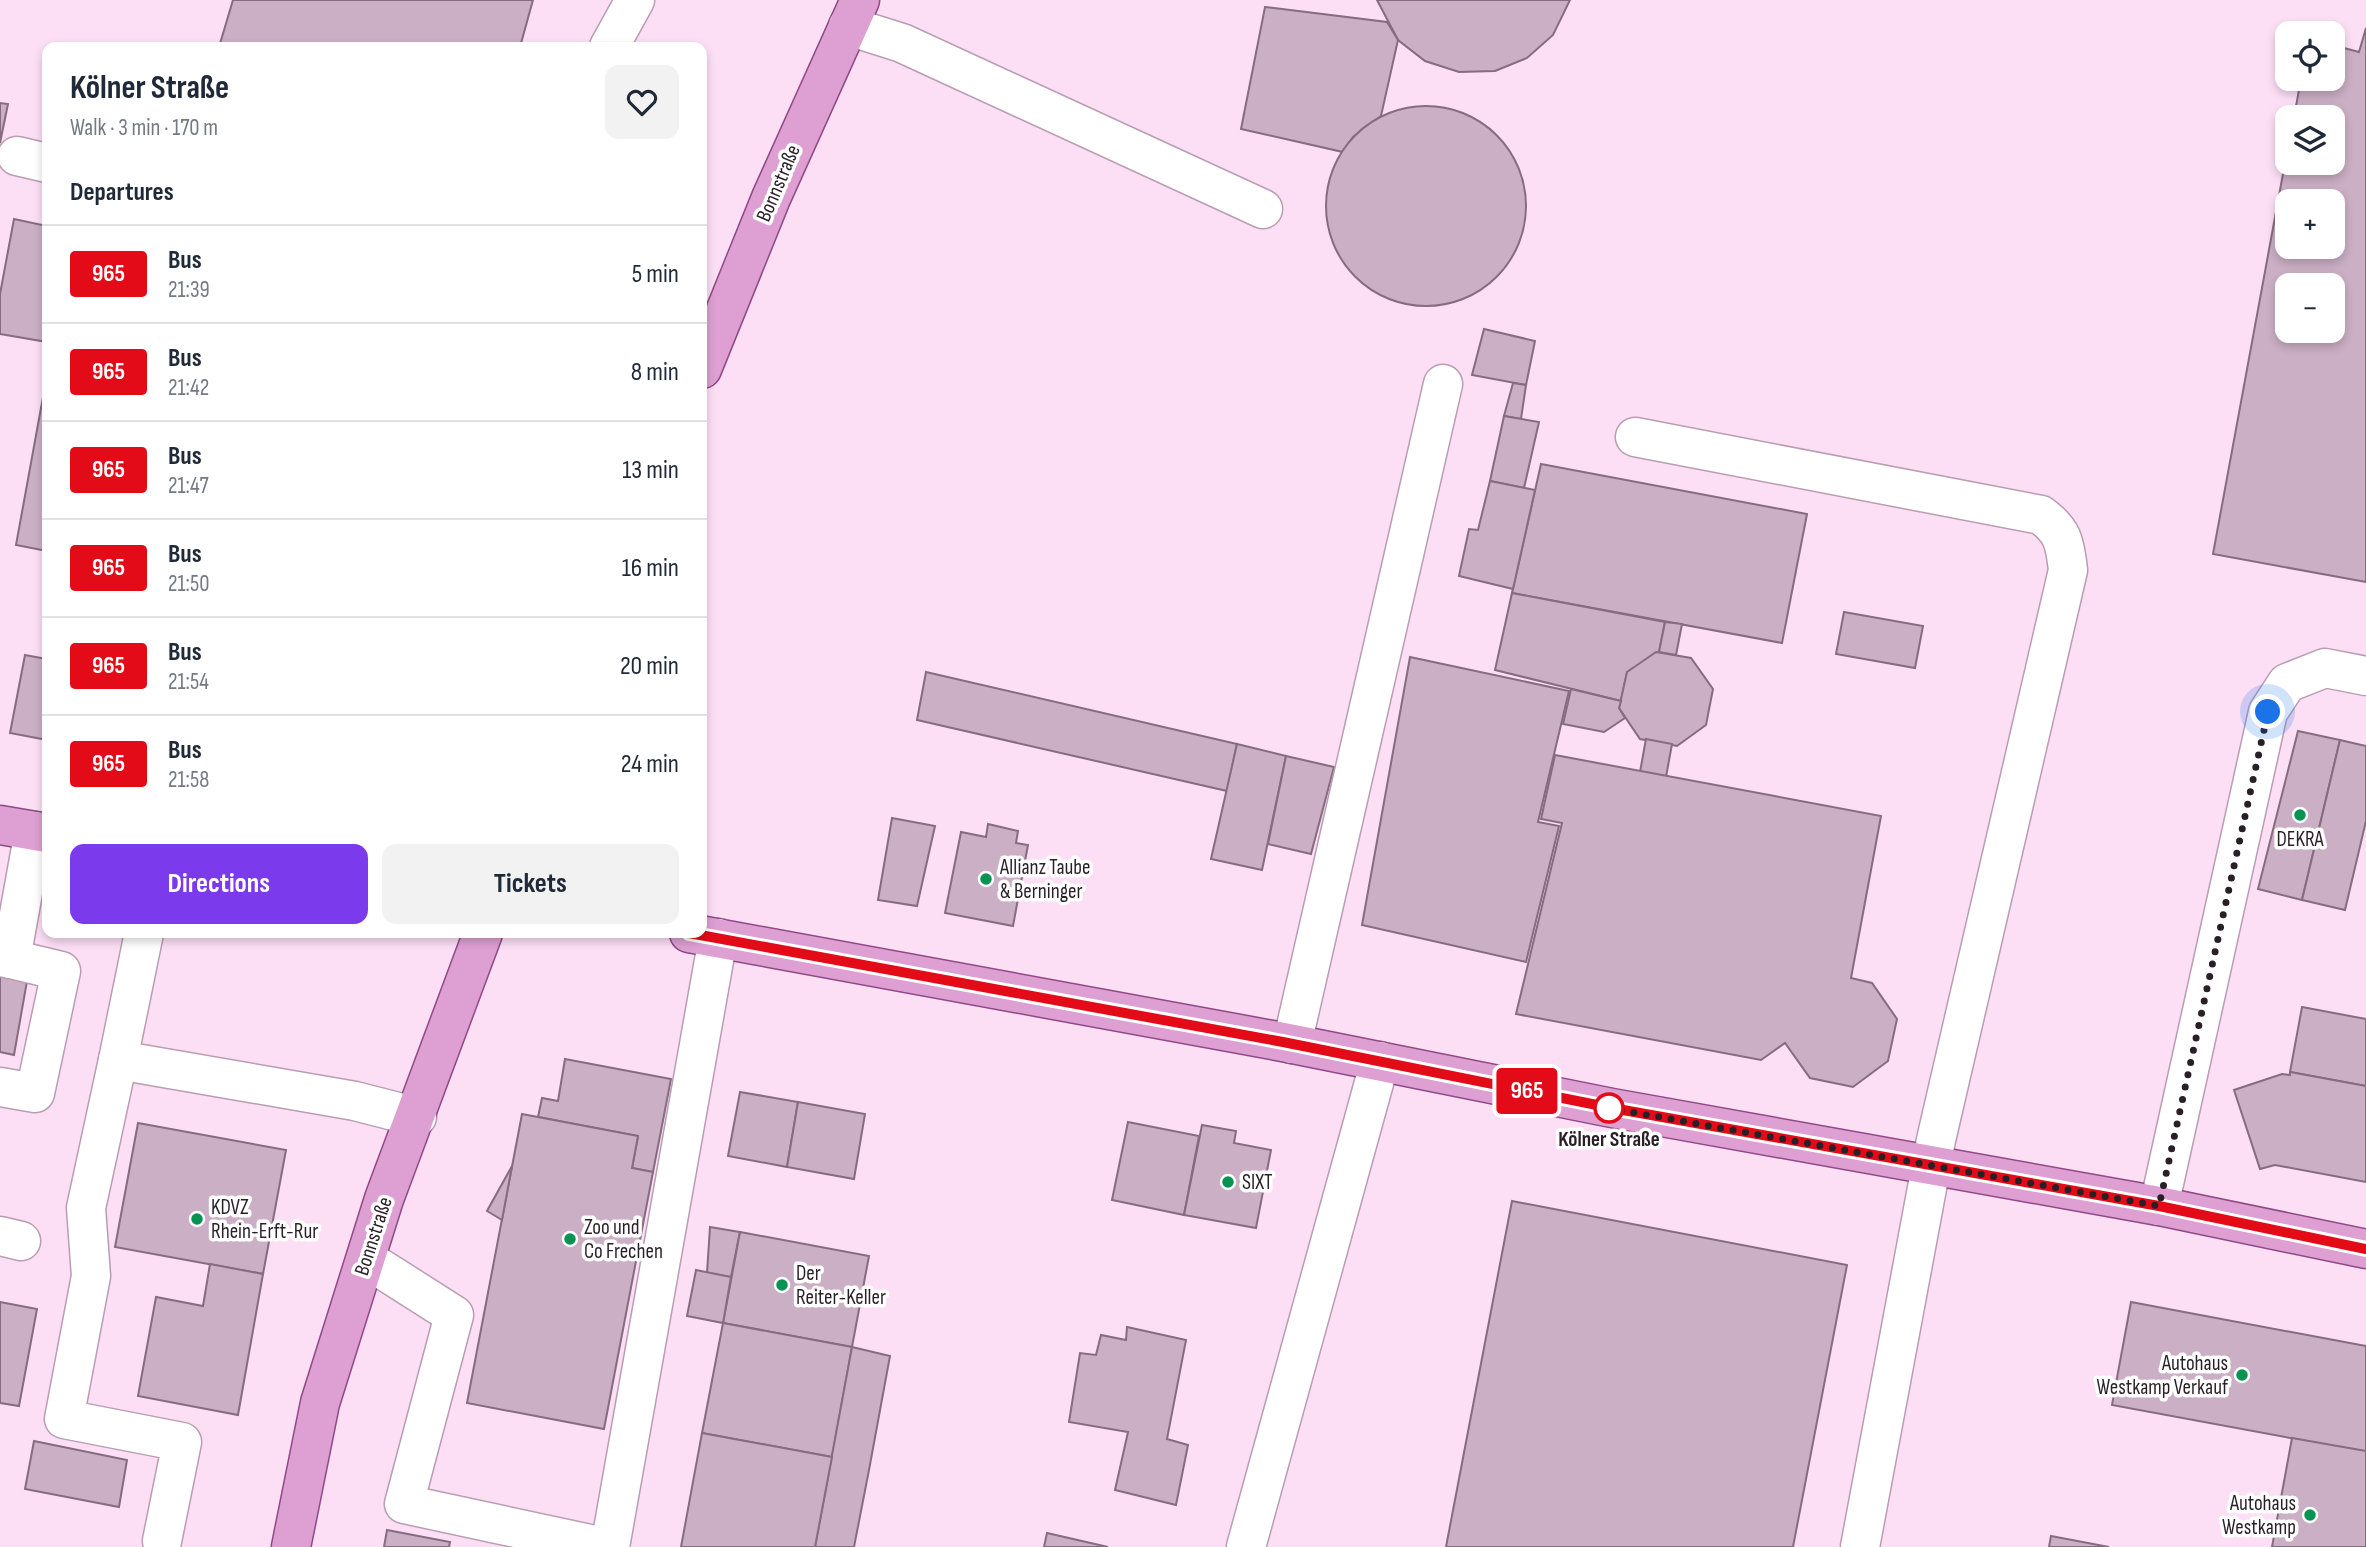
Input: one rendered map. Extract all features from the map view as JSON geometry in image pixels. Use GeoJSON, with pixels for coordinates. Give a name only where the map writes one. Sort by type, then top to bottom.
{"type":"FeatureCollection","features":[{"type":"Feature","properties":{"kind":"main road","name":"Bonnstraße"},"geometry":{"type":"LineString","coordinates":[[707,357],[771,198],[854,13]]}},
{"type":"Feature","properties":{"kind":"main road"},"geometry":{"type":"LineString","coordinates":[[707,936],[1292,1044],[1612,1108],[2159,1206],[2366,1249]]}},
{"type":"Feature","properties":{"kind":"main road","name":"Bonnstraße"},"geometry":{"type":"LineString","coordinates":[[291,1547],[320,1403],[384,1199],[417,1117],[481,938]]}},
{"type":"Feature","properties":{"kind":"street"},"geometry":{"type":"LineString","coordinates":[[612,42],[635,0]]}},
{"type":"Feature","properties":{"kind":"street"},"geometry":{"type":"LineString","coordinates":[[854,13],[902,43],[1263,209]]}},
{"type":"Feature","properties":{"kind":"street"},"geometry":{"type":"LineString","coordinates":[[1292,1044],[1443,384]]}},
{"type":"Feature","properties":{"kind":"street"},"geometry":{"type":"LineString","coordinates":[[1635,437],[2041,515],[2057,526],[2065,538],[2068,570],[1932,1165],[1860,1547]]}},
{"type":"Feature","properties":{"kind":"street"},"geometry":{"type":"LineString","coordinates":[[2159,1206],[2268,712],[2287,683],[2325,668],[2366,677]]}},
{"type":"Feature","properties":{"kind":"street"},"geometry":{"type":"LineString","coordinates":[[0,1087],[35,1093],[61,971],[5,958],[27,830]]}},
{"type":"Feature","properties":{"kind":"street"},"geometry":{"type":"LineString","coordinates":[[143,938],[86,1208],[91,1276],[64,1419],[182,1442],[162,1541]]}},
{"type":"Feature","properties":{"kind":"street"},"geometry":{"type":"LineString","coordinates":[[366,1259],[454,1315],[404,1504],[601,1547],[703,938]]}},
{"type":"Feature","properties":{"kind":"street"},"geometry":{"type":"LineString","coordinates":[[118,1060],[355,1101],[417,1117]]}},
{"type":"Feature","properties":{"kind":"street"},"geometry":{"type":"LineString","coordinates":[[1246,1547],[1380,1061]]}},
{"type":"Feature","properties":{"kind":"building"},"geometry":{"type":"Polygon","coordinates":[[[233,0],[533,0],[521,42],[220,42],[233,0]]]}},
{"type":"Feature","properties":{"kind":"building"},"geometry":{"type":"Polygon","coordinates":[[[1377,0],[1570,0],[1553,35],[1527,58],[1495,71],[1459,72],[1425,61],[1398,40],[1377,0]]]}},
{"type":"Feature","properties":{"kind":"building"},"geometry":{"type":"Polygon","coordinates":[[[1265,7],[1387,22],[1398,40],[1381,116],[1353,137],[1343,152],[1241,129],[1265,7]]]}},
{"type":"Feature","properties":{"kind":"building"},"geometry":{"type":"Polygon","coordinates":[[[2366,28],[2366,582],[2213,554],[2275,217],[2275,259],[2345,259],[2345,189],[2280,189],[2283,175],[2345,175],[2345,105],[2296,105],[2299,91],[2345,91],[2345,48],[2359,52],[2366,28]]]}},
{"type":"Feature","properties":{"kind":"building"},"geometry":{"type":"Polygon","coordinates":[[[0,103],[8,104],[0,143],[0,103]]]}},
{"type":"Feature","properties":{"kind":"building"},"geometry":{"type":"Polygon","coordinates":[[[1426,106],[1464,114],[1497,135],[1518,168],[1526,206],[1518,244],[1497,277],[1464,298],[1426,306],[1388,298],[1355,277],[1334,244],[1326,206],[1334,168],[1355,135],[1388,114],[1426,106]]]}},
{"type":"Feature","properties":{"kind":"building"},"geometry":{"type":"Polygon","coordinates":[[[14,219],[42,225],[42,341],[0,334],[0,294],[14,219]]]}},
{"type":"Feature","properties":{"kind":"building"},"geometry":{"type":"Polygon","coordinates":[[[1484,329],[1535,341],[1526,385],[1472,375],[1484,329]]]}},
{"type":"Feature","properties":{"kind":"building"},"geometry":{"type":"Polygon","coordinates":[[[1513,383],[1526,385],[1521,419],[1504,416],[1513,383]]]}},
{"type":"Feature","properties":{"kind":"building"},"geometry":{"type":"Polygon","coordinates":[[[41,408],[42,408],[42,550],[16,545],[41,408]]]}},
{"type":"Feature","properties":{"kind":"building"},"geometry":{"type":"Polygon","coordinates":[[[1504,416],[1539,422],[1524,488],[1490,481],[1504,416]]]}},
{"type":"Feature","properties":{"kind":"building"},"geometry":{"type":"Polygon","coordinates":[[[1541,464],[1807,514],[1782,643],[1512,593],[1541,464]]]}},
{"type":"Feature","properties":{"kind":"building"},"geometry":{"type":"Polygon","coordinates":[[[1490,481],[1535,490],[1513,589],[1459,576],[1469,529],[1478,530],[1490,481]]]}},
{"type":"Feature","properties":{"kind":"building"},"geometry":{"type":"Polygon","coordinates":[[[1512,593],[1665,622],[1659,652],[1627,672],[1621,701],[1495,670],[1512,593]]]}},
{"type":"Feature","properties":{"kind":"building"},"geometry":{"type":"Polygon","coordinates":[[[1844,612],[1923,626],[1915,668],[1836,654],[1844,612]]]}},
{"type":"Feature","properties":{"kind":"building"},"geometry":{"type":"Polygon","coordinates":[[[1665,622],[1682,624],[1676,655],[1659,652],[1665,622]]]}},
{"type":"Feature","properties":{"kind":"building"},"geometry":{"type":"Polygon","coordinates":[[[1656,652],[1691,658],[1713,689],[1706,725],[1677,746],[1640,739],[1619,708],[1627,672],[1656,652]]]}},
{"type":"Feature","properties":{"kind":"building"},"geometry":{"type":"Polygon","coordinates":[[[25,655],[42,658],[42,739],[10,733],[25,655]]]}},
{"type":"Feature","properties":{"kind":"building"},"geometry":{"type":"Polygon","coordinates":[[[1410,657],[1569,691],[1538,822],[1559,826],[1526,962],[1362,925],[1410,657]]]}},
{"type":"Feature","properties":{"kind":"building"},"geometry":{"type":"Polygon","coordinates":[[[926,672],[1237,744],[1227,791],[917,720],[926,672]]]}},
{"type":"Feature","properties":{"kind":"building"},"geometry":{"type":"Polygon","coordinates":[[[1571,689],[1621,701],[1619,708],[1625,718],[1604,732],[1563,724],[1571,689]]]}},
{"type":"Feature","properties":{"kind":"building","name":"DEKRA"},"geometry":{"type":"Polygon","coordinates":[[[2298,731],[2340,740],[2302,900],[2258,889],[2298,731]]]}},
{"type":"Feature","properties":{"kind":"building"},"geometry":{"type":"Polygon","coordinates":[[[1646,739],[1672,744],[1666,777],[1640,772],[1646,739]]]}},
{"type":"Feature","properties":{"kind":"building"},"geometry":{"type":"Polygon","coordinates":[[[2340,740],[2366,746],[2366,821],[2345,910],[2302,900],[2340,740]]]}},
{"type":"Feature","properties":{"kind":"building"},"geometry":{"type":"Polygon","coordinates":[[[1237,744],[1286,756],[1262,870],[1211,859],[1237,744]]]}},
{"type":"Feature","properties":{"kind":"building"},"geometry":{"type":"Polygon","coordinates":[[[1555,755],[1881,816],[1851,978],[1872,983],[1897,1019],[1888,1061],[1853,1087],[1810,1078],[1785,1043],[1761,1060],[1516,1014],[1562,823],[1541,819],[1555,755]]]}},
{"type":"Feature","properties":{"kind":"building"},"geometry":{"type":"Polygon","coordinates":[[[1286,756],[1334,767],[1311,854],[1268,844],[1286,756]]]}},
{"type":"Feature","properties":{"kind":"building"},"geometry":{"type":"Polygon","coordinates":[[[892,818],[935,826],[917,906],[878,900],[892,818]]]}},
{"type":"Feature","properties":{"kind":"building","name":"Allianz Taube & Berninger"},"geometry":{"type":"Polygon","coordinates":[[[988,824],[1018,831],[1016,843],[1028,845],[1013,926],[945,913],[961,832],[986,837],[988,824]]]}},
{"type":"Feature","properties":{"kind":"building"},"geometry":{"type":"Polygon","coordinates":[[[0,976],[27,981],[14,1055],[0,1052],[0,976]]]}},
{"type":"Feature","properties":{"kind":"building"},"geometry":{"type":"Polygon","coordinates":[[[2302,1007],[2366,1019],[2366,1086],[2290,1072],[2302,1007]]]}},
{"type":"Feature","properties":{"kind":"building"},"geometry":{"type":"Polygon","coordinates":[[[565,1059],[671,1079],[653,1172],[632,1168],[638,1136],[538,1117],[542,1098],[558,1101],[565,1059]]]}},
{"type":"Feature","properties":{"kind":"building"},"geometry":{"type":"Polygon","coordinates":[[[2290,1072],[2366,1086],[2366,1182],[2275,1165],[2260,1169],[2234,1090],[2282,1074],[2290,1075],[2290,1072]]]}},
{"type":"Feature","properties":{"kind":"building"},"geometry":{"type":"Polygon","coordinates":[[[740,1092],[798,1102],[787,1167],[728,1156],[740,1092]]]}},
{"type":"Feature","properties":{"kind":"building"},"geometry":{"type":"Polygon","coordinates":[[[798,1102],[865,1114],[854,1179],[787,1167],[798,1102]]]}},
{"type":"Feature","properties":{"kind":"building"},"geometry":{"type":"Polygon","coordinates":[[[522,1114],[638,1136],[632,1168],[653,1172],[604,1429],[467,1403],[522,1114]]]}},
{"type":"Feature","properties":{"kind":"building"},"geometry":{"type":"Polygon","coordinates":[[[1128,1122],[1199,1136],[1184,1215],[1112,1200],[1128,1122]]]}},
{"type":"Feature","properties":{"kind":"building","name":"KDVZ Rhein-Erft-Rur"},"geometry":{"type":"Polygon","coordinates":[[[138,1123],[286,1150],[263,1274],[115,1247],[138,1123]]]}},
{"type":"Feature","properties":{"kind":"building","name":"SIXT"},"geometry":{"type":"Polygon","coordinates":[[[1202,1125],[1236,1131],[1234,1143],[1271,1150],[1256,1228],[1184,1215],[1202,1125]]]}},
{"type":"Feature","properties":{"kind":"building"},"geometry":{"type":"Polygon","coordinates":[[[512,1166],[502,1220],[487,1211],[512,1166]]]}},
{"type":"Feature","properties":{"kind":"building"},"geometry":{"type":"Polygon","coordinates":[[[1512,1201],[1847,1265],[1793,1547],[1446,1547],[1512,1201]]]}},
{"type":"Feature","properties":{"kind":"building"},"geometry":{"type":"Polygon","coordinates":[[[710,1227],[740,1232],[731,1277],[707,1273],[710,1227]]]}},
{"type":"Feature","properties":{"kind":"building"},"geometry":{"type":"Polygon","coordinates":[[[740,1232],[869,1256],[852,1347],[723,1323],[740,1232]]]}},
{"type":"Feature","properties":{"kind":"building"},"geometry":{"type":"Polygon","coordinates":[[[210,1264],[263,1274],[238,1415],[138,1396],[156,1297],[203,1306],[210,1264]]]}},
{"type":"Feature","properties":{"kind":"building"},"geometry":{"type":"Polygon","coordinates":[[[696,1270],[731,1277],[723,1323],[687,1316],[696,1270]]]}},
{"type":"Feature","properties":{"kind":"building"},"geometry":{"type":"Polygon","coordinates":[[[0,1302],[37,1309],[19,1406],[0,1403],[0,1302]]]}},
{"type":"Feature","properties":{"kind":"building","name":"Autohaus Westkamp Verkauf"},"geometry":{"type":"Polygon","coordinates":[[[2131,1302],[2366,1346],[2366,1452],[2112,1405],[2131,1302]]]}},
{"type":"Feature","properties":{"kind":"building"},"geometry":{"type":"Polygon","coordinates":[[[723,1323],[852,1347],[832,1457],[702,1433],[723,1323]]]}},
{"type":"Feature","properties":{"kind":"building"},"geometry":{"type":"Polygon","coordinates":[[[1127,1327],[1186,1340],[1167,1439],[1188,1445],[1176,1505],[1115,1490],[1128,1432],[1069,1422],[1080,1353],[1096,1355],[1101,1335],[1126,1340],[1127,1327]]]}},
{"type":"Feature","properties":{"kind":"building"},"geometry":{"type":"Polygon","coordinates":[[[852,1347],[890,1356],[869,1470],[854,1547],[815,1547],[852,1347]]]}},
{"type":"Feature","properties":{"kind":"building"},"geometry":{"type":"Polygon","coordinates":[[[702,1433],[832,1457],[815,1547],[681,1547],[702,1433]]]}},
{"type":"Feature","properties":{"kind":"building"},"geometry":{"type":"Polygon","coordinates":[[[2292,1438],[2366,1451],[2366,1547],[2272,1547],[2292,1438]]]}},
{"type":"Feature","properties":{"kind":"building"},"geometry":{"type":"Polygon","coordinates":[[[34,1441],[127,1460],[119,1507],[25,1489],[34,1441]]]}},
{"type":"Feature","properties":{"kind":"building"},"geometry":{"type":"Polygon","coordinates":[[[387,1530],[450,1542],[449,1547],[384,1547],[387,1530]]]}},
{"type":"Feature","properties":{"kind":"building"},"geometry":{"type":"Polygon","coordinates":[[[1047,1533],[1108,1547],[1044,1547],[1047,1533]]]}},
{"type":"Feature","properties":{"kind":"building"},"geometry":{"type":"Polygon","coordinates":[[[2051,1536],[2109,1547],[2049,1547],[2051,1536]]]}},
{"type":"Feature","properties":{"kind":"bus line","name":"965"},"geometry":{"type":"LineString","coordinates":[[707,936],[1283,1042],[1612,1108],[2159,1206],[2366,1249]]}},
{"type":"Feature","properties":{"kind":"place","name":"DEKRA"},"geometry":{"type":"Point","coordinates":[2300,815]}},
{"type":"Feature","properties":{"kind":"place","name":"Allianz Taube & Berninger"},"geometry":{"type":"Point","coordinates":[986,879]}},
{"type":"Feature","properties":{"kind":"place","name":"Kölner Straße"},"geometry":{"type":"Point","coordinates":[1609,1108]}},
{"type":"Feature","properties":{"kind":"place","name":"SIXT"},"geometry":{"type":"Point","coordinates":[1228,1182]}},
{"type":"Feature","properties":{"kind":"place","name":"KDVZ Rhein-Erft-Rur"},"geometry":{"type":"Point","coordinates":[197,1219]}},
{"type":"Feature","properties":{"kind":"place","name":"Zoo und Co Frechen"},"geometry":{"type":"Point","coordinates":[570,1239]}},
{"type":"Feature","properties":{"kind":"place","name":"Der Reiter-Keller"},"geometry":{"type":"Point","coordinates":[782,1285]}},
{"type":"Feature","properties":{"kind":"place","name":"Autohaus Westkamp Verkauf"},"geometry":{"type":"Point","coordinates":[2242,1375]}},
{"type":"Feature","properties":{"kind":"place","name":"Autohaus Westkamp"},"geometry":{"type":"Point","coordinates":[2310,1515]}},
{"type":"Feature","properties":{"kind":"route"},"geometry":{"type":"LineString","coordinates":[[1609,1108],[2159,1206],[2268,712]]}}]}
